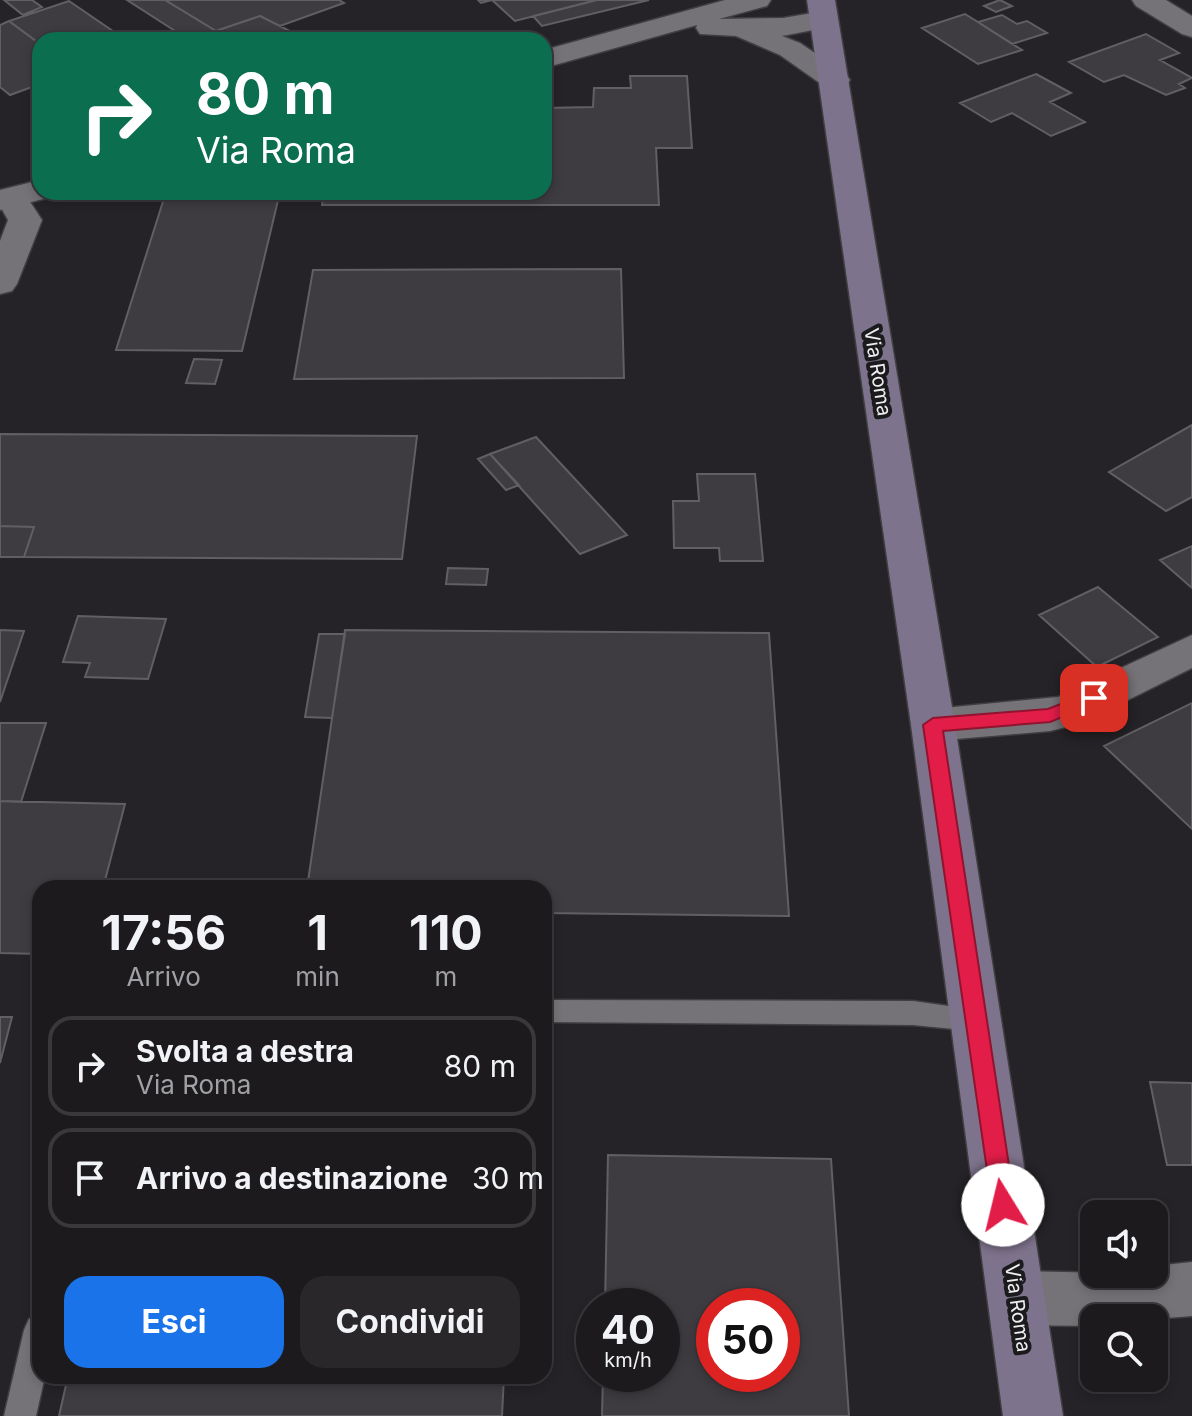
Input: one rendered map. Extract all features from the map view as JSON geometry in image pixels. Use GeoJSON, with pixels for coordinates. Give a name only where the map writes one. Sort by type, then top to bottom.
{"type":"FeatureCollection","features":[{"type":"Feature","properties":{"kind":"main road","name":"Via Roma"},"geometry":{"type":"LineString","coordinates":[[823,11],[933,725],[1033,1416]]}},
{"type":"Feature","properties":{"kind":"street"},"geometry":{"type":"LineString","coordinates":[[1146,0],[1192,28]]}},
{"type":"Feature","properties":{"kind":"street"},"geometry":{"type":"LineString","coordinates":[[747,11],[790,49],[835,80]]}},
{"type":"Feature","properties":{"kind":"street"},"geometry":{"type":"LineString","coordinates":[[552,57],[656,29],[747,11],[783,27],[823,11]]}},
{"type":"Feature","properties":{"kind":"street"},"geometry":{"type":"LineString","coordinates":[[0,284],[25,220],[17,196]]}},
{"type":"Feature","properties":{"kind":"street"},"geometry":{"type":"LineString","coordinates":[[933,725],[1050,715],[1070,710],[1192,650]]}},
{"type":"Feature","properties":{"kind":"street"},"geometry":{"type":"LineString","coordinates":[[1018,1298],[1090,1299],[1192,1289]]}},
{"type":"Feature","properties":{"kind":"lane"},"geometry":{"type":"LineString","coordinates":[[552,1011],[913,1013],[974,1019]]}},
{"type":"Feature","properties":{"kind":"lane"},"geometry":{"type":"LineString","coordinates":[[20,1416],[32,1364]]}},
{"type":"Feature","properties":{"kind":"building"},"geometry":{"type":"Polygon","coordinates":[[[4,0],[32,0],[42,7],[23,15],[4,0]]]}},
{"type":"Feature","properties":{"kind":"building"},"geometry":{"type":"Polygon","coordinates":[[[127,0],[165,0],[216,31],[177,32],[127,0]]]}},
{"type":"Feature","properties":{"kind":"building"},"geometry":{"type":"Polygon","coordinates":[[[165,0],[339,0],[344,3],[280,26],[260,16],[216,31],[165,0]]]}},
{"type":"Feature","properties":{"kind":"building"},"geometry":{"type":"Polygon","coordinates":[[[492,0],[597,0],[515,21],[492,0]]]}},
{"type":"Feature","properties":{"kind":"building"},"geometry":{"type":"Polygon","coordinates":[[[597,0],[649,0],[542,26],[533,16],[597,0]]]}},
{"type":"Feature","properties":{"kind":"building"},"geometry":{"type":"Polygon","coordinates":[[[1000,0],[1012,6],[996,12],[984,6],[1000,0]]]}},
{"type":"Feature","properties":{"kind":"building"},"geometry":{"type":"Polygon","coordinates":[[[69,1],[114,32],[32,32],[32,38],[9,21],[69,1]]]}},
{"type":"Feature","properties":{"kind":"building"},"geometry":{"type":"Polygon","coordinates":[[[965,14],[1022,50],[978,64],[922,28],[965,14]]]}},
{"type":"Feature","properties":{"kind":"building"},"geometry":{"type":"Polygon","coordinates":[[[1002,15],[1017,24],[1027,21],[1047,33],[1012,44],[978,22],[1002,15]]]}},
{"type":"Feature","properties":{"kind":"building"},"geometry":{"type":"Polygon","coordinates":[[[260,16],[288,30],[283,32],[213,32],[260,16]]]}},
{"type":"Feature","properties":{"kind":"building"},"geometry":{"type":"Polygon","coordinates":[[[9,21],[32,38],[32,87],[10,95],[0,87],[0,25],[9,21]]]}},
{"type":"Feature","properties":{"kind":"building"},"geometry":{"type":"Polygon","coordinates":[[[1146,34],[1179,53],[1160,60],[1192,78],[1179,84],[1185,88],[1166,95],[1124,75],[1104,82],[1069,62],[1146,34]]]}},
{"type":"Feature","properties":{"kind":"building"},"geometry":{"type":"Polygon","coordinates":[[[1036,74],[1071,93],[1050,102],[1085,122],[1051,136],[1012,113],[991,122],[960,103],[1036,74]]]}},
{"type":"Feature","properties":{"kind":"building"},"geometry":{"type":"Polygon","coordinates":[[[630,76],[687,76],[692,148],[656,148],[659,205],[322,205],[323,200],[552,200],[552,108],[593,107],[594,88],[631,88],[630,76]]]}},
{"type":"Feature","properties":{"kind":"building"},"geometry":{"type":"Polygon","coordinates":[[[163,200],[278,200],[242,351],[116,350],[163,200]]]}},
{"type":"Feature","properties":{"kind":"building"},"geometry":{"type":"Polygon","coordinates":[[[621,269],[624,378],[294,379],[313,270],[621,269]]]}},
{"type":"Feature","properties":{"kind":"building"},"geometry":{"type":"Polygon","coordinates":[[[194,359],[222,360],[215,384],[186,383],[194,359]]]}},
{"type":"Feature","properties":{"kind":"building"},"geometry":{"type":"Polygon","coordinates":[[[1192,425],[1192,497],[1166,511],[1109,472],[1192,425]]]}},
{"type":"Feature","properties":{"kind":"building"},"geometry":{"type":"Polygon","coordinates":[[[0,434],[417,436],[402,559],[24,557],[34,527],[0,526],[0,434]]]}},
{"type":"Feature","properties":{"kind":"building"},"geometry":{"type":"Polygon","coordinates":[[[536,437],[627,535],[580,554],[490,454],[536,437]]]}},
{"type":"Feature","properties":{"kind":"building"},"geometry":{"type":"Polygon","coordinates":[[[490,454],[519,485],[506,490],[478,459],[490,454]]]}},
{"type":"Feature","properties":{"kind":"building"},"geometry":{"type":"Polygon","coordinates":[[[697,474],[755,474],[763,561],[720,561],[719,548],[674,548],[673,501],[699,501],[697,474]]]}},
{"type":"Feature","properties":{"kind":"building"},"geometry":{"type":"Polygon","coordinates":[[[0,526],[34,527],[24,557],[0,557],[0,526]]]}},
{"type":"Feature","properties":{"kind":"building"},"geometry":{"type":"Polygon","coordinates":[[[1192,546],[1192,588],[1160,560],[1192,546]]]}},
{"type":"Feature","properties":{"kind":"building"},"geometry":{"type":"Polygon","coordinates":[[[448,568],[488,569],[486,585],[446,584],[448,568]]]}},
{"type":"Feature","properties":{"kind":"building"},"geometry":{"type":"Polygon","coordinates":[[[1098,587],[1158,637],[1097,667],[1039,615],[1098,587]]]}},
{"type":"Feature","properties":{"kind":"building"},"geometry":{"type":"Polygon","coordinates":[[[78,616],[166,619],[148,679],[85,677],[90,663],[63,662],[78,616]]]}},
{"type":"Feature","properties":{"kind":"building"},"geometry":{"type":"Polygon","coordinates":[[[0,630],[24,631],[0,702],[0,630]]]}},
{"type":"Feature","properties":{"kind":"building"},"geometry":{"type":"Polygon","coordinates":[[[345,630],[769,633],[789,916],[552,913],[552,880],[308,880],[345,630]]]}},
{"type":"Feature","properties":{"kind":"building"},"geometry":{"type":"Polygon","coordinates":[[[319,634],[345,634],[332,718],[305,717],[319,634]]]}},
{"type":"Feature","properties":{"kind":"building"},"geometry":{"type":"Polygon","coordinates":[[[1192,703],[1192,829],[1104,746],[1192,703]]]}},
{"type":"Feature","properties":{"kind":"building"},"geometry":{"type":"Polygon","coordinates":[[[0,723],[46,723],[21,802],[0,801],[0,723]]]}},
{"type":"Feature","properties":{"kind":"building"},"geometry":{"type":"Polygon","coordinates":[[[0,801],[125,804],[105,880],[32,880],[32,954],[0,953],[0,801]]]}},
{"type":"Feature","properties":{"kind":"building"},"geometry":{"type":"Polygon","coordinates":[[[0,1017],[12,1017],[0,1063],[0,1017]]]}},
{"type":"Feature","properties":{"kind":"building"},"geometry":{"type":"Polygon","coordinates":[[[1150,1082],[1192,1083],[1192,1165],[1167,1165],[1150,1082]]]}},
{"type":"Feature","properties":{"kind":"building"},"geometry":{"type":"Polygon","coordinates":[[[608,1155],[831,1159],[849,1416],[602,1416],[603,1392],[680,1392],[680,1288],[605,1288],[608,1155]]]}},
{"type":"Feature","properties":{"kind":"building"},"geometry":{"type":"Polygon","coordinates":[[[66,1384],[504,1384],[502,1416],[59,1416],[66,1384]]]}},
{"type":"Feature","properties":{"kind":"route"},"geometry":{"type":"LineString","coordinates":[[1003,1205],[933,725],[1050,715],[1070,710],[1094,698]]}}]}
